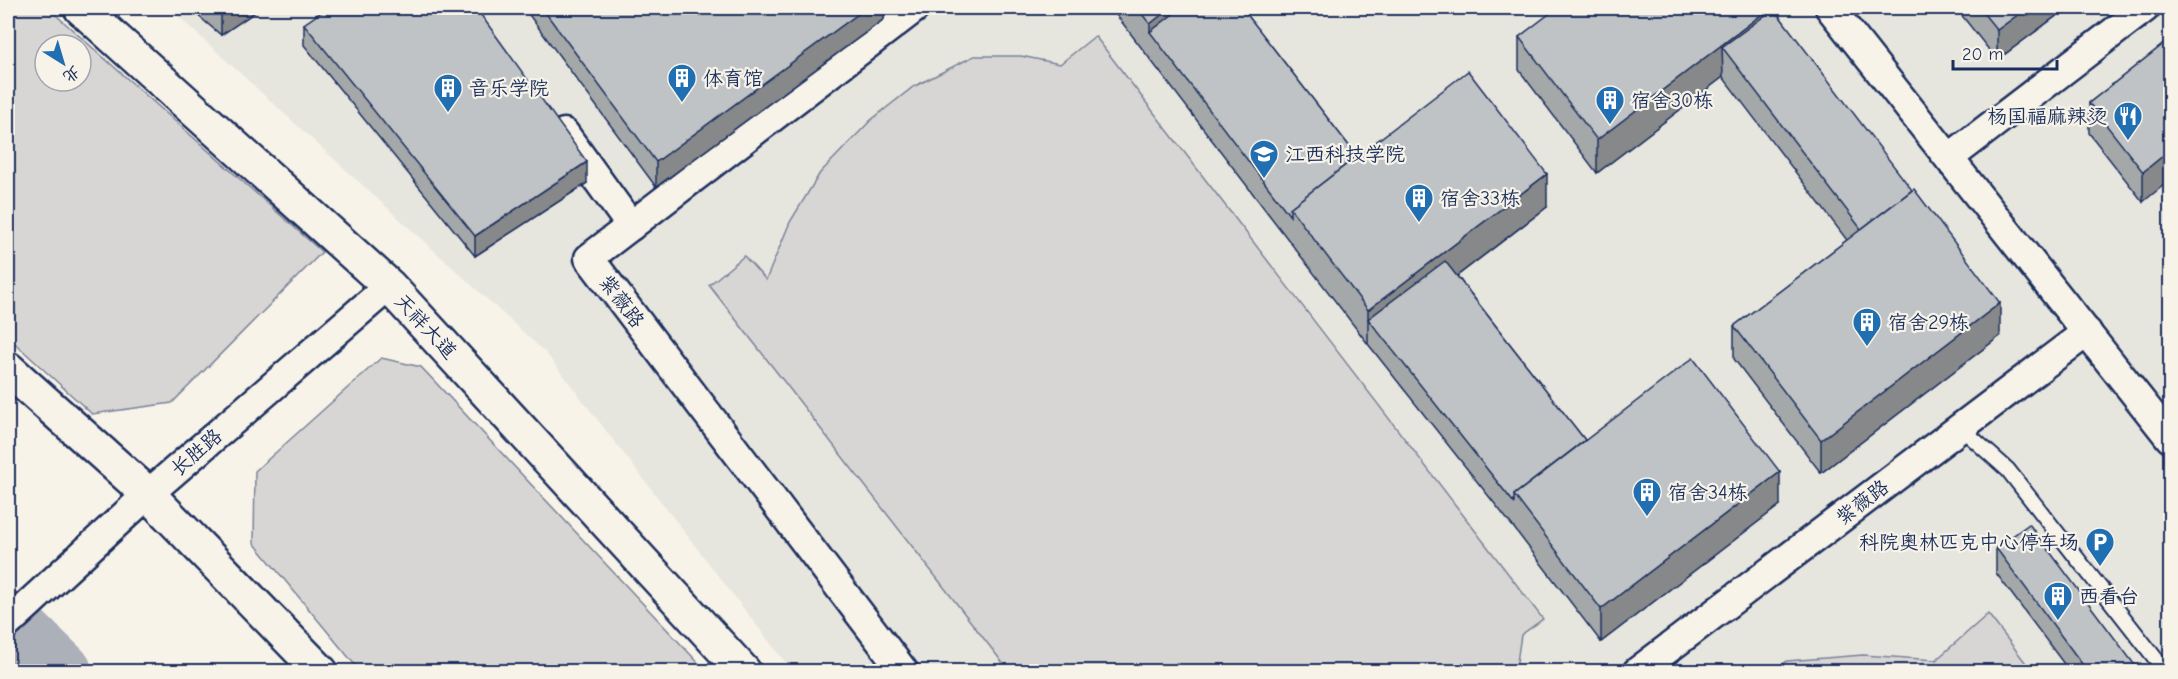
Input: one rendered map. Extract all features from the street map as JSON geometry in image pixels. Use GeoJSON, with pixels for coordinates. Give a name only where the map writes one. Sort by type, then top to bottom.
{"type":"FeatureCollection","features":[{"type":"Feature","properties":{"kind":"main road","name":"天祥大道"},"geometry":{"type":"LineString","coordinates":[[81,8],[389,286],[744,672]]}},
{"type":"Feature","properties":{"kind":"main road"},"geometry":{"type":"LineString","coordinates":[[8,369],[148,494],[321,672]]}},
{"type":"Feature","properties":{"kind":"street","name":"紫薇路"},"geometry":{"type":"LineString","coordinates":[[904,672],[589,258],[915,8]]}},
{"type":"Feature","properties":{"kind":"street"},"geometry":{"type":"LineString","coordinates":[[1830,8],[2170,438]]}},
{"type":"Feature","properties":{"kind":"street"},"geometry":{"type":"LineString","coordinates":[[1948,158],[2145,8]]}},
{"type":"Feature","properties":{"kind":"street"},"geometry":{"type":"LineString","coordinates":[[549,112],[631,226]]}},
{"type":"Feature","properties":{"kind":"street","name":"长胜路"},"geometry":{"type":"LineString","coordinates":[[8,623],[148,494],[389,286]]}},
{"type":"Feature","properties":{"kind":"street","name":"紫薇路"},"geometry":{"type":"LineString","coordinates":[[1636,672],[2087,332]]}},
{"type":"Feature","properties":{"kind":"lane"},"geometry":{"type":"LineString","coordinates":[[1960,428],[2008,470],[2166,672]]}},
{"type":"Feature","properties":{"kind":"shaded area"},"geometry":{"type":"Polygon","coordinates":[[[8,8],[48,8],[76,33],[33,33],[33,93],[93,93],[93,48],[322,252],[172,403],[92,414],[8,337],[8,8]]]}},
{"type":"Feature","properties":{"kind":"shaded area","name":"江西科技学院"},"geometry":{"type":"Polygon","coordinates":[[[169,8],[2170,8],[2170,671],[792,671],[546,353],[169,8]]]}},
{"type":"Feature","properties":{"kind":"shaded area"},"geometry":{"type":"Polygon","coordinates":[[[1095,36],[1543,619],[1521,635],[1514,671],[1009,671],[709,285],[744,256],[766,280],[790,222],[820,173],[871,120],[913,87],[974,56],[1021,56],[1060,64],[1095,36]]]}},
{"type":"Feature","properties":{"kind":"shaded area"},"geometry":{"type":"Polygon","coordinates":[[[381,358],[421,367],[706,671],[360,671],[254,543],[255,471],[381,358]]]}},
{"type":"Feature","properties":{"kind":"shaded area"},"geometry":{"type":"Polygon","coordinates":[[[1988,614],[2032,671],[1773,671],[1787,661],[1863,655],[1936,660],[1988,614]]]}},
{"type":"Feature","properties":{"kind":"building"},"geometry":{"type":"Polygon","coordinates":[[[213,8],[231,8],[221,15],[213,8]]]}},
{"type":"Feature","properties":{"kind":"building","name":"音乐学院"},"geometry":{"type":"Polygon","coordinates":[[[327,8],[476,8],[587,162],[475,236],[304,24],[327,8]]]}},
{"type":"Feature","properties":{"kind":"building","name":"体育馆"},"geometry":{"type":"Polygon","coordinates":[[[542,8],[866,8],[656,162],[542,8]]]}},
{"type":"Feature","properties":{"kind":"building"},"geometry":{"type":"Polygon","coordinates":[[[1137,8],[1170,8],[1150,24],[1137,8]]]}},
{"type":"Feature","properties":{"kind":"building"},"geometry":{"type":"Polygon","coordinates":[[[1181,8],[1242,8],[1357,156],[1290,208],[1290,216],[1150,32],[1181,8]]]}},
{"type":"Feature","properties":{"kind":"building","name":"宿舍30栋"},"geometry":{"type":"Polygon","coordinates":[[[1557,8],[1770,8],[1597,140],[1519,37],[1557,8]]]}},
{"type":"Feature","properties":{"kind":"building"},"geometry":{"type":"Polygon","coordinates":[[[1979,8],[2027,8],[1997,30],[1979,8]]]}},
{"type":"Feature","properties":{"kind":"building"},"geometry":{"type":"Polygon","coordinates":[[[1774,9],[1912,190],[1861,229],[1722,47],[1774,9]]]}},
{"type":"Feature","properties":{"kind":"building"},"geometry":{"type":"Polygon","coordinates":[[[2170,39],[2170,150],[2143,172],[2089,103],[2170,39]]]}},
{"type":"Feature","properties":{"kind":"building","name":"宿舍33栋"},"geometry":{"type":"Polygon","coordinates":[[[1468,71],[1547,174],[1368,310],[1290,208],[1468,71]]]}},
{"type":"Feature","properties":{"kind":"building","name":"宿舍29栋"},"geometry":{"type":"Polygon","coordinates":[[[1914,189],[2000,303],[1821,440],[1734,326],[1914,189]]]}},
{"type":"Feature","properties":{"kind":"building"},"geometry":{"type":"Polygon","coordinates":[[[1445,261],[1585,440],[1514,495],[1514,503],[1368,319],[1445,261]]]}},
{"type":"Feature","properties":{"kind":"building","name":"宿舍34栋"},"geometry":{"type":"Polygon","coordinates":[[[1693,358],[1780,472],[1601,609],[1514,495],[1693,358]]]}},
{"type":"Feature","properties":{"kind":"building"},"geometry":{"type":"Polygon","coordinates":[[[2029,524],[2140,672],[2088,672],[1996,548],[2029,524]]]}},
{"type":"Feature","properties":{"kind":"waterway"},"geometry":{"type":"LineString","coordinates":[[8,621],[61,672]]}},
{"type":"Feature","properties":{"kind":"place","name":"体育馆"},"geometry":{"type":"Point","coordinates":[682,104]}},
{"type":"Feature","properties":{"kind":"place","name":"音乐学院"},"geometry":{"type":"Point","coordinates":[448,114]}},
{"type":"Feature","properties":{"kind":"place","name":"宿舍30栋"},"geometry":{"type":"Point","coordinates":[1610,126]}},
{"type":"Feature","properties":{"kind":"place","name":"杨国福麻辣烫"},"geometry":{"type":"Point","coordinates":[2128,142]}},
{"type":"Feature","properties":{"kind":"place","name":"江西科技学院"},"geometry":{"type":"Point","coordinates":[1264,180]}},
{"type":"Feature","properties":{"kind":"place","name":"宿舍33栋"},"geometry":{"type":"Point","coordinates":[1419,224]}},
{"type":"Feature","properties":{"kind":"place","name":"宿舍29栋"},"geometry":{"type":"Point","coordinates":[1867,348]}},
{"type":"Feature","properties":{"kind":"place","name":"宿舍34栋"},"geometry":{"type":"Point","coordinates":[1647,518]}},
{"type":"Feature","properties":{"kind":"place","name":"科院奥林匹克中心停车场"},"geometry":{"type":"Point","coordinates":[2100,568]}},
{"type":"Feature","properties":{"kind":"place","name":"西看台"},"geometry":{"type":"Point","coordinates":[2058,622]}}]}
